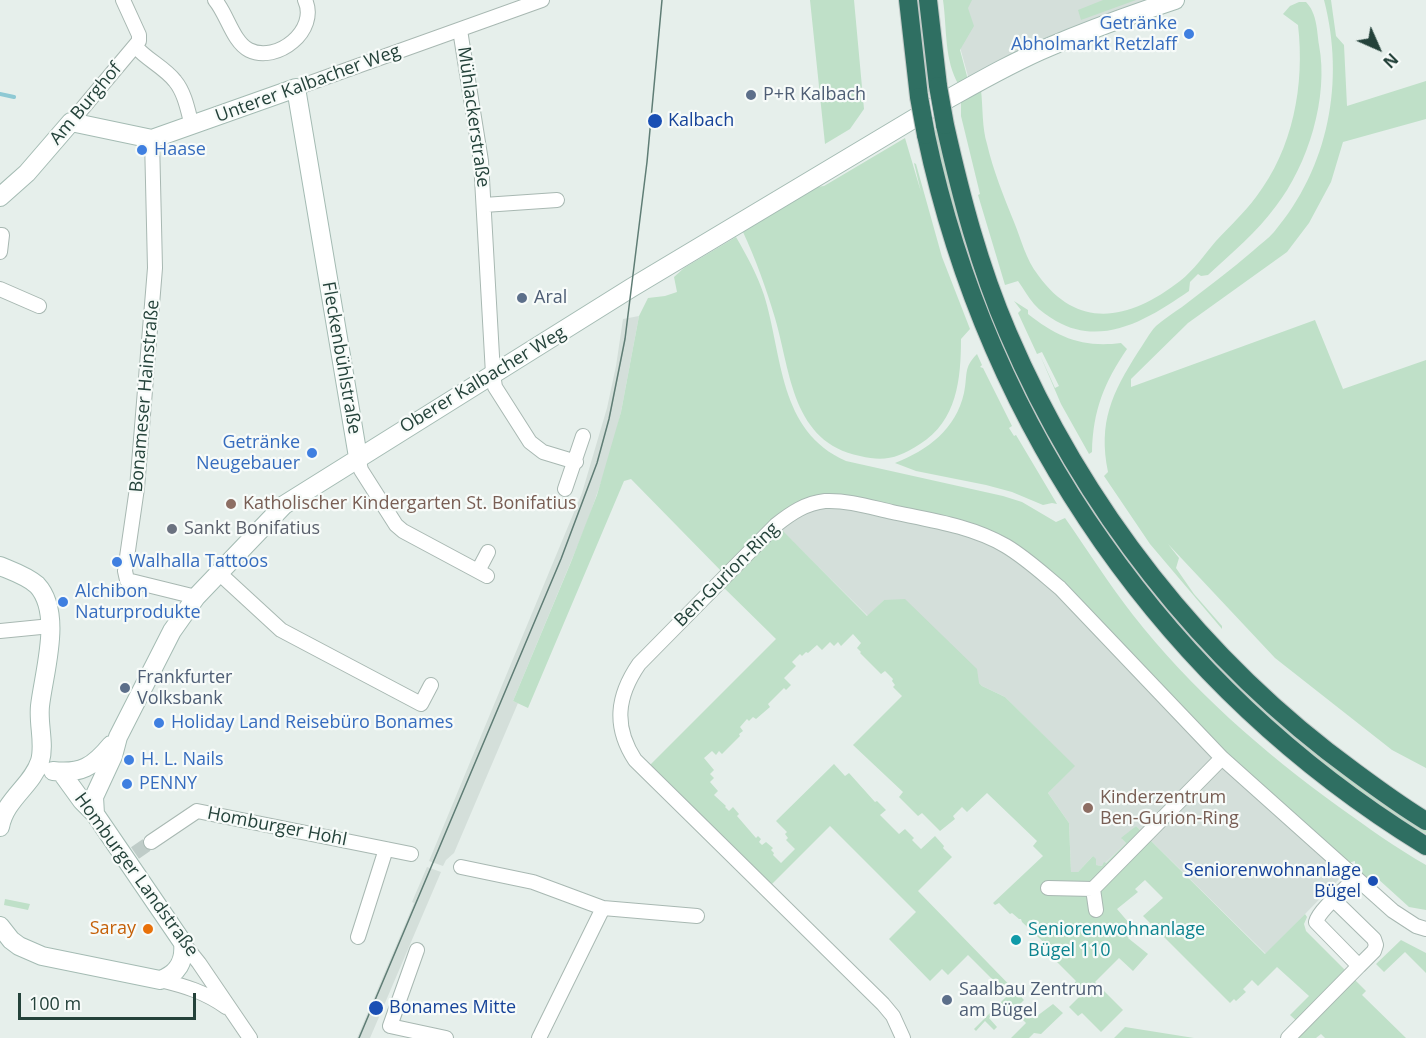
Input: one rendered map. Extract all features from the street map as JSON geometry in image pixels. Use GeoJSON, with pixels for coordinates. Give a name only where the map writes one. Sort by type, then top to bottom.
{"type":"FeatureCollection","features":[{"type":"Feature","properties":{"kind":"highway"},"geometry":{"type":"LineString","coordinates":[[908,0],[925,103],[926,135],[951,234],[975,303],[1007,380],[1031,429],[1117,564],[1171,632],[1256,720],[1300,758],[1426,846]]}},
{"type":"Feature","properties":{"kind":"highway"},"geometry":{"type":"LineString","coordinates":[[928,0],[945,125],[959,188],[975,240],[1008,332],[1052,423],[1085,482],[1186,618],[1224,659],[1319,746],[1426,821]]}},
{"type":"Feature","properties":{"kind":"street"},"geometry":{"type":"LineString","coordinates":[[215,0],[223,9],[233,32],[243,46],[250,51],[267,53],[289,45],[298,37],[308,17],[305,0]]}},
{"type":"Feature","properties":{"kind":"street","name":"Unterer Kalbacher Weg"},"geometry":{"type":"LineString","coordinates":[[71,122],[152,139],[542,0]]}},
{"type":"Feature","properties":{"kind":"street","name":"Oberer Kalbacher Weg"},"geometry":{"type":"LineString","coordinates":[[36,769],[61,772],[87,768],[103,756],[118,737],[172,631],[196,597],[284,505],[925,103],[990,76],[1048,47],[1122,17],[1175,0]]}},
{"type":"Feature","properties":{"kind":"street","name":"Am Burghof"},"geometry":{"type":"LineString","coordinates":[[0,197],[27,173],[139,41],[139,34],[126,1]]}},
{"type":"Feature","properties":{"kind":"street","name":"Mühlackerstraße"},"geometry":{"type":"LineString","coordinates":[[460,30],[481,161],[495,387],[530,442],[543,452],[576,462]]}},
{"type":"Feature","properties":{"kind":"street"},"geometry":{"type":"LineString","coordinates":[[135,46],[143,56],[176,82],[192,126]]}},
{"type":"Feature","properties":{"kind":"street","name":"Fleckenbühlstraße"},"geometry":{"type":"LineString","coordinates":[[296,88],[361,470],[396,525],[403,531],[483,573],[488,552]]}},
{"type":"Feature","properties":{"kind":"street","name":"Bonameser Hainstraße"},"geometry":{"type":"LineString","coordinates":[[152,139],[155,268],[137,488],[125,571],[127,580],[196,597]]}},
{"type":"Feature","properties":{"kind":"street","name":"Mühlackerstraße"},"geometry":{"type":"LineString","coordinates":[[484,205],[557,200]]}},
{"type":"Feature","properties":{"kind":"street"},"geometry":{"type":"LineString","coordinates":[[0,235],[2,235],[0,252]]}},
{"type":"Feature","properties":{"kind":"street"},"geometry":{"type":"LineString","coordinates":[[0,290],[39,306]]}},
{"type":"Feature","properties":{"kind":"street"},"geometry":{"type":"LineString","coordinates":[[565,489],[583,436]]}},
{"type":"Feature","properties":{"kind":"street","name":"Ben-Gurion-Ring"},"geometry":{"type":"LineString","coordinates":[[903,1038],[893,1016],[883,1004],[635,760],[623,738],[620,711],[623,694],[639,664],[788,515],[804,506],[823,501],[848,502],[951,525],[1004,545],[1030,562],[1060,588],[1222,758],[1393,911],[1416,926],[1426,929]]}},
{"type":"Feature","properties":{"kind":"street"},"geometry":{"type":"LineString","coordinates":[[0,566],[36,584],[48,605],[51,626],[39,709],[41,749],[36,769],[6,808],[0,827]]}},
{"type":"Feature","properties":{"kind":"street"},"geometry":{"type":"LineString","coordinates":[[219,573],[280,630],[421,704],[431,685]]}},
{"type":"Feature","properties":{"kind":"street"},"geometry":{"type":"LineString","coordinates":[[0,632],[51,626]]}},
{"type":"Feature","properties":{"kind":"street","name":"Oberer Kalbacher Weg"},"geometry":{"type":"LineString","coordinates":[[95,814],[94,797],[113,756],[118,737]]}},
{"type":"Feature","properties":{"kind":"street"},"geometry":{"type":"LineString","coordinates":[[1048,888],[1093,889],[1222,758]]}},
{"type":"Feature","properties":{"kind":"street","name":"Homburger Landstraße"},"geometry":{"type":"LineString","coordinates":[[61,772],[82,801],[130,856],[183,943],[191,951],[250,1038]]}},
{"type":"Feature","properties":{"kind":"street","name":"Homburger Hohl"},"geometry":{"type":"LineString","coordinates":[[151,842],[197,811],[411,854]]}},
{"type":"Feature","properties":{"kind":"street"},"geometry":{"type":"LineString","coordinates":[[358,937],[386,849]]}},
{"type":"Feature","properties":{"kind":"street"},"geometry":{"type":"LineString","coordinates":[[461,867],[533,882],[603,908],[697,916]]}},
{"type":"Feature","properties":{"kind":"street"},"geometry":{"type":"LineString","coordinates":[[1355,879],[1317,917],[1316,922],[1359,966]]}},
{"type":"Feature","properties":{"kind":"street"},"geometry":{"type":"LineString","coordinates":[[1093,889],[1096,910]]}},
{"type":"Feature","properties":{"kind":"street"},"geometry":{"type":"LineString","coordinates":[[1288,1038],[1374,951],[1376,945],[1374,939],[1334,900]]}},
{"type":"Feature","properties":{"kind":"street"},"geometry":{"type":"LineString","coordinates":[[539,1038],[603,908]]}},
{"type":"Feature","properties":{"kind":"street"},"geometry":{"type":"LineString","coordinates":[[2,933],[20,946],[42,956],[160,980],[199,991],[230,1010]]}},
{"type":"Feature","properties":{"kind":"street"},"geometry":{"type":"LineString","coordinates":[[160,980],[168,978],[180,966],[184,952],[183,943]]}},
{"type":"Feature","properties":{"kind":"street"},"geometry":{"type":"LineString","coordinates":[[417,950],[390,1026],[446,1038]]}},
{"type":"Feature","properties":{"kind":"shaded area"},"geometry":{"type":"Polygon","coordinates":[[[947,0],[1175,0],[971,87],[947,0]]]}},
{"type":"Feature","properties":{"kind":"shaded area"},"geometry":{"type":"Polygon","coordinates":[[[639,316],[621,412],[610,456],[587,523],[513,701],[518,703],[454,853],[443,866],[429,861],[582,493],[607,408],[623,319],[639,316]]]}},
{"type":"Feature","properties":{"kind":"shaded area"},"geometry":{"type":"Polygon","coordinates":[[[823,501],[932,520],[1031,562],[1347,871],[1266,954],[1136,826],[1122,839],[1126,843],[1102,866],[1096,865],[1093,856],[1078,872],[1071,872],[1069,823],[1048,793],[1074,766],[1005,697],[982,686],[884,600],[868,616],[776,525],[823,501]]]}},
{"type":"Feature","properties":{"kind":"shaded area"},"geometry":{"type":"Polygon","coordinates":[[[427,867],[441,872],[370,1038],[357,1038],[414,903],[412,902],[427,867]]]}},
{"type":"Feature","properties":{"kind":"green space"},"geometry":{"type":"Polygon","coordinates":[[[810,0],[854,0],[864,109],[850,129],[825,144],[810,0]]]}},
{"type":"Feature","properties":{"kind":"green space"},"geometry":{"type":"Polygon","coordinates":[[[916,0],[919,0],[930,91],[927,93],[916,0]]]}},
{"type":"Feature","properties":{"kind":"green space"},"geometry":{"type":"Polygon","coordinates":[[[943,0],[972,0],[968,8],[974,26],[960,50],[968,80],[959,85],[948,55],[943,0]]]}},
{"type":"Feature","properties":{"kind":"green space"},"geometry":{"type":"Polygon","coordinates":[[[1103,0],[1136,0],[1081,20],[1078,10],[1103,0]]]}},
{"type":"Feature","properties":{"kind":"green space"},"geometry":{"type":"Polygon","coordinates":[[[1324,0],[1331,0],[1336,36],[1344,45],[1347,106],[1426,81],[1426,119],[1343,142],[1331,182],[1309,223],[1287,252],[1188,323],[1131,379],[1131,387],[1315,320],[1343,389],[1426,360],[1426,768],[1392,750],[1275,658],[1168,544],[1179,558],[1176,568],[1194,594],[1222,626],[1222,629],[1150,544],[1104,476],[1108,472],[1105,454],[1106,423],[1114,395],[1151,332],[1159,323],[1272,235],[1293,207],[1308,180],[1320,151],[1328,122],[1332,92],[1333,61],[1324,0]]]}},
{"type":"Feature","properties":{"kind":"green space"},"geometry":{"type":"Polygon","coordinates":[[[1306,2],[1310,6],[1316,22],[1321,65],[1321,86],[1313,130],[1298,171],[1287,189],[1269,216],[1244,242],[1208,275],[1198,274],[1190,282],[1189,291],[1174,301],[1142,319],[1108,330],[1091,332],[1074,329],[1056,321],[1036,307],[1018,281],[1005,285],[978,195],[980,194],[961,116],[961,101],[981,90],[985,138],[992,164],[1024,249],[1038,275],[1054,293],[1071,305],[1088,312],[1106,314],[1124,311],[1162,294],[1185,277],[1247,209],[1269,178],[1287,137],[1298,93],[1300,48],[1298,25],[1283,14],[1290,6],[1306,2]]]}},
{"type":"Feature","properties":{"kind":"green space"},"geometry":{"type":"Polygon","coordinates":[[[937,129],[954,203],[984,295],[1146,582],[1426,830],[1426,834],[1370,798],[1316,758],[1265,715],[1172,619],[1130,567],[1091,512],[1038,423],[1014,373],[973,274],[958,226],[934,131],[937,129]]]}},
{"type":"Feature","properties":{"kind":"green space"},"geometry":{"type":"Polygon","coordinates":[[[905,138],[921,192],[914,163],[916,164],[942,257],[970,329],[961,339],[958,384],[942,424],[932,435],[912,449],[891,458],[877,459],[837,448],[820,436],[807,421],[791,382],[772,307],[743,232],[905,138]]]}},
{"type":"Feature","properties":{"kind":"green space"},"geometry":{"type":"Polygon","coordinates":[[[736,237],[752,265],[764,295],[780,366],[795,411],[807,431],[824,448],[846,461],[1022,502],[1056,522],[1065,518],[1133,615],[1204,694],[1256,742],[1311,786],[1382,837],[1426,865],[1426,910],[1409,907],[1377,878],[1355,879],[1355,861],[1341,865],[1222,758],[1060,588],[970,531],[823,501],[777,525],[867,616],[884,600],[905,599],[977,669],[979,683],[982,686],[1005,697],[1075,766],[1048,793],[1069,823],[1071,872],[1078,872],[1093,856],[1096,859],[1096,865],[1102,866],[1126,843],[1121,838],[1136,826],[1265,954],[1305,914],[1307,917],[1304,924],[1306,931],[1366,991],[1362,995],[1406,1038],[1325,1038],[1321,1034],[1316,1038],[1288,1038],[1301,1025],[1290,1015],[1309,996],[1277,967],[1258,986],[1252,980],[1243,989],[1246,992],[1230,1003],[1143,916],[1163,898],[1145,880],[1135,889],[1138,892],[1117,909],[1135,930],[1128,938],[1148,954],[1133,971],[1119,958],[1095,982],[1123,1010],[1101,1032],[1082,1013],[1078,1016],[1069,1007],[1081,995],[1072,986],[1076,981],[1057,962],[1059,960],[1054,952],[1021,919],[1010,914],[999,903],[995,905],[993,903],[1043,856],[1033,846],[1037,841],[987,793],[967,812],[962,807],[953,816],[955,819],[940,831],[922,813],[918,816],[899,797],[903,792],[853,745],[902,696],[893,687],[895,685],[893,679],[885,671],[881,674],[860,653],[857,648],[861,643],[853,634],[841,646],[838,642],[834,646],[830,642],[822,650],[817,645],[808,653],[802,656],[800,654],[792,662],[796,666],[784,678],[791,685],[786,690],[784,688],[768,704],[770,707],[756,719],[753,717],[749,721],[747,719],[740,727],[743,731],[739,734],[740,736],[722,754],[719,751],[716,755],[712,751],[704,758],[714,770],[710,774],[714,778],[710,782],[718,791],[714,795],[729,811],[733,807],[739,814],[737,816],[756,838],[758,836],[761,839],[759,842],[762,845],[766,842],[773,848],[771,850],[773,855],[781,863],[795,849],[786,840],[787,832],[776,821],[834,764],[845,776],[849,773],[875,802],[877,801],[886,810],[880,815],[899,834],[905,829],[921,849],[935,836],[944,846],[943,848],[952,857],[918,891],[1024,1000],[1007,1017],[999,1008],[989,1018],[997,1027],[994,1030],[985,1021],[976,1031],[974,1029],[1008,995],[968,955],[948,975],[942,969],[930,981],[889,939],[916,912],[830,826],[766,890],[645,770],[776,639],[719,583],[726,576],[631,479],[624,481],[528,708],[513,701],[597,495],[621,412],[639,316],[648,298],[677,292],[674,277],[684,268],[736,237]]]}},
{"type":"Feature","properties":{"kind":"green space"},"geometry":{"type":"Polygon","coordinates":[[[1014,301],[1028,310],[1028,314],[1060,335],[1094,344],[1121,343],[1127,349],[1101,398],[1097,410],[1092,452],[1089,454],[1061,404],[1040,355],[1055,388],[1059,386],[1042,352],[1037,354],[1018,313],[1021,310],[1014,301]]]}},
{"type":"Feature","properties":{"kind":"green space"},"geometry":{"type":"Polygon","coordinates":[[[977,354],[982,365],[980,367],[983,368],[1012,426],[1009,428],[1014,436],[1016,435],[1057,504],[1043,505],[1012,492],[916,471],[895,463],[919,452],[947,428],[960,406],[968,368],[977,354]]]}},
{"type":"Feature","properties":{"kind":"green space"},"geometry":{"type":"Polygon","coordinates":[[[5,899],[30,904],[28,910],[4,905],[5,899]]]}},
{"type":"Feature","properties":{"kind":"green space"},"geometry":{"type":"Polygon","coordinates":[[[1401,940],[1426,953],[1426,973],[1405,952],[1384,972],[1376,964],[1401,940]]]}},
{"type":"Feature","properties":{"kind":"green space"},"geometry":{"type":"Polygon","coordinates":[[[1053,1004],[1063,1013],[1041,1034],[1034,1033],[1029,1038],[1011,1038],[1026,1023],[1018,1015],[1025,1008],[1037,1016],[1053,1004]]]}},
{"type":"Feature","properties":{"kind":"green space"},"geometry":{"type":"Polygon","coordinates":[[[1125,1027],[1194,1038],[1114,1038],[1125,1027]]]}},
{"type":"Feature","properties":{"kind":"waterway"},"geometry":{"type":"LineString","coordinates":[[0,94],[14,97]]}},
{"type":"Feature","properties":{"kind":"tunnel"},"geometry":{"type":"LineString","coordinates":[[135,853],[151,842]]}},
{"type":"Feature","properties":{"kind":"tram line"},"geometry":{"type":"LineString","coordinates":[[359,1038],[561,559],[597,463],[609,419],[625,339],[647,162],[662,0]]}},
{"type":"Feature","properties":{"kind":"place","name":"Getränke Abholmarkt Retzlaff"},"geometry":{"type":"Point","coordinates":[1189,34]}},
{"type":"Feature","properties":{"kind":"place","name":"P+R Kalbach"},"geometry":{"type":"Point","coordinates":[751,95]}},
{"type":"Feature","properties":{"kind":"place","name":"Kalbach"},"geometry":{"type":"Point","coordinates":[655,121]}},
{"type":"Feature","properties":{"kind":"place","name":"Haase"},"geometry":{"type":"Point","coordinates":[142,150]}},
{"type":"Feature","properties":{"kind":"place","name":"Aral"},"geometry":{"type":"Point","coordinates":[522,298]}},
{"type":"Feature","properties":{"kind":"place","name":"Getränke Neugebauer"},"geometry":{"type":"Point","coordinates":[312,453]}},
{"type":"Feature","properties":{"kind":"place","name":"Katholischer Kindergarten St. Bonifatius"},"geometry":{"type":"Point","coordinates":[231,504]}},
{"type":"Feature","properties":{"kind":"place","name":"Sankt Bonifatius"},"geometry":{"type":"Point","coordinates":[172,529]}},
{"type":"Feature","properties":{"kind":"place","name":"Walhalla Tattoos"},"geometry":{"type":"Point","coordinates":[117,562]}},
{"type":"Feature","properties":{"kind":"place","name":"Alchibon Naturprodukte"},"geometry":{"type":"Point","coordinates":[63,602]}},
{"type":"Feature","properties":{"kind":"place","name":"Frankfurter Volksbank"},"geometry":{"type":"Point","coordinates":[125,688]}},
{"type":"Feature","properties":{"kind":"place","name":"Holiday Land Reisebüro Bonames"},"geometry":{"type":"Point","coordinates":[159,723]}},
{"type":"Feature","properties":{"kind":"place","name":"H. L. Nails"},"geometry":{"type":"Point","coordinates":[129,760]}},
{"type":"Feature","properties":{"kind":"place","name":"PENNY"},"geometry":{"type":"Point","coordinates":[127,784]}},
{"type":"Feature","properties":{"kind":"place","name":"Kinderzentrum Ben-Gurion-Ring"},"geometry":{"type":"Point","coordinates":[1088,808]}},
{"type":"Feature","properties":{"kind":"place","name":"Seniorenwohnanlage Bügel"},"geometry":{"type":"Point","coordinates":[1373,881]}},
{"type":"Feature","properties":{"kind":"place","name":"Saray"},"geometry":{"type":"Point","coordinates":[148,929]}},
{"type":"Feature","properties":{"kind":"place","name":"Seniorenwohnanlage Bügel 110"},"geometry":{"type":"Point","coordinates":[1016,940]}},
{"type":"Feature","properties":{"kind":"place","name":"Saalbau Zentrum am Bügel"},"geometry":{"type":"Point","coordinates":[947,1000]}},
{"type":"Feature","properties":{"kind":"place","name":"Bonames Mitte"},"geometry":{"type":"Point","coordinates":[376,1008]}}]}
